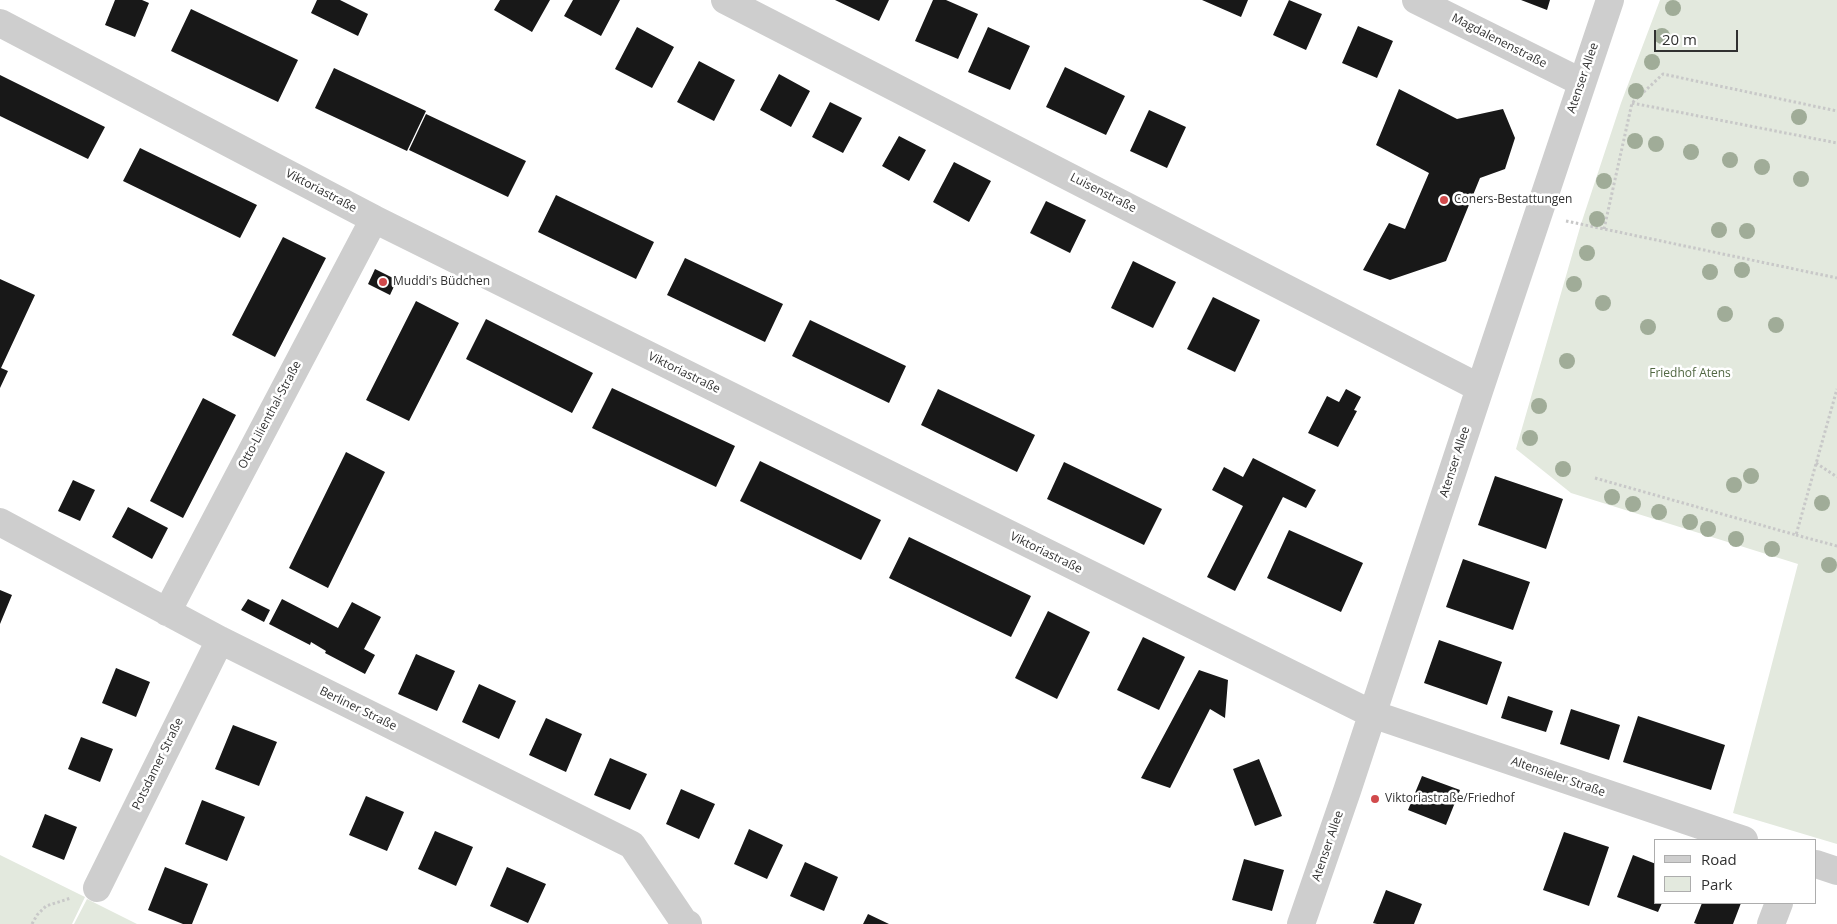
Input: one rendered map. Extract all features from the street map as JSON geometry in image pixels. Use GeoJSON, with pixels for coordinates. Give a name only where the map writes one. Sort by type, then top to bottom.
{"type":"FeatureCollection","features":[{"type":"Feature","properties":{"kind":"street","name":"Luisenstraße"},"geometry":{"type":"LineString","coordinates":[[725,0],[1480,388]]}},
{"type":"Feature","properties":{"kind":"street","name":"Magdalenenstraße"},"geometry":{"type":"LineString","coordinates":[[1416,0],[1582,82]]}},
{"type":"Feature","properties":{"kind":"street","name":"Atenser Allee"},"geometry":{"type":"LineString","coordinates":[[1301,924],[1610,0]]}},
{"type":"Feature","properties":{"kind":"street","name":"Viktoriastraße"},"geometry":{"type":"LineString","coordinates":[[0,23],[374,219],[1372,714]]}},
{"type":"Feature","properties":{"kind":"street","name":"Otto-Lilienthal-Straße"},"geometry":{"type":"LineString","coordinates":[[166,612],[374,219]]}},
{"type":"Feature","properties":{"kind":"street","name":"Berliner Straße"},"geometry":{"type":"LineString","coordinates":[[0,522],[220,640],[632,844],[684,922],[688,924]]}},
{"type":"Feature","properties":{"kind":"street","name":"Potsdamer Straße"},"geometry":{"type":"LineString","coordinates":[[96,888],[220,640]]}},
{"type":"Feature","properties":{"kind":"street","name":"Altensieler Straße"},"geometry":{"type":"LineString","coordinates":[[1372,714],[1741,839]]}},
{"type":"Feature","properties":{"kind":"street"},"geometry":{"type":"LineString","coordinates":[[1817,864],[1837,871]]}},
{"type":"Feature","properties":{"kind":"street"},"geometry":{"type":"LineString","coordinates":[[1771,924],[1779,904]]}},
{"type":"Feature","properties":{"kind":"path"},"geometry":{"type":"LineString","coordinates":[[1604,229],[1632,103],[1663,74],[1837,111]]}},
{"type":"Feature","properties":{"kind":"path"},"geometry":{"type":"LineString","coordinates":[[1632,103],[1837,143]]}},
{"type":"Feature","properties":{"kind":"path"},"geometry":{"type":"LineString","coordinates":[[1537,214],[1837,278]]}},
{"type":"Feature","properties":{"kind":"path"},"geometry":{"type":"LineString","coordinates":[[1796,535],[1837,389]]}},
{"type":"Feature","properties":{"kind":"path"},"geometry":{"type":"LineString","coordinates":[[1816,462],[1837,477]]}},
{"type":"Feature","properties":{"kind":"path"},"geometry":{"type":"LineString","coordinates":[[1595,478],[1837,546]]}},
{"type":"Feature","properties":{"kind":"path"},"geometry":{"type":"LineString","coordinates":[[32,924],[36,914],[46,906],[90,894],[96,888]]}},
{"type":"Feature","properties":{"kind":"green space","name":"Friedhof Atens"},"geometry":{"type":"Polygon","coordinates":[[[1660,0],[1837,0],[1837,844],[1733,813],[1798,564],[1571,493],[1516,449],[1581,224],[1621,103],[1660,0]]]}},
{"type":"Feature","properties":{"kind":"green space"},"geometry":{"type":"Polygon","coordinates":[[[0,855],[85,897],[72,924],[0,924],[0,855]]]}},
{"type":"Feature","properties":{"kind":"green space"},"geometry":{"type":"Polygon","coordinates":[[[87,899],[137,924],[74,924],[87,899]]]}},
{"type":"Feature","properties":{"kind":"building"},"geometry":{"type":"Polygon","coordinates":[[[115,0],[142,0],[149,3],[135,37],[105,25],[115,0]]]}},
{"type":"Feature","properties":{"kind":"building"},"geometry":{"type":"Polygon","coordinates":[[[317,0],[340,0],[368,14],[358,36],[311,13],[317,0]]]}},
{"type":"Feature","properties":{"kind":"building"},"geometry":{"type":"Polygon","coordinates":[[[500,0],[550,0],[532,32],[494,10],[500,0]]]}},
{"type":"Feature","properties":{"kind":"building"},"geometry":{"type":"Polygon","coordinates":[[[573,0],[620,0],[601,36],[564,16],[573,0]]]}},
{"type":"Feature","properties":{"kind":"building"},"geometry":{"type":"Polygon","coordinates":[[[835,0],[889,0],[879,21],[835,0]]]}},
{"type":"Feature","properties":{"kind":"building"},"geometry":{"type":"Polygon","coordinates":[[[933,0],[946,0],[978,14],[958,59],[915,41],[933,0]]]}},
{"type":"Feature","properties":{"kind":"building"},"geometry":{"type":"Polygon","coordinates":[[[1202,0],[1248,0],[1241,17],[1202,0]]]}},
{"type":"Feature","properties":{"kind":"building"},"geometry":{"type":"Polygon","coordinates":[[[1289,0],[1322,14],[1306,50],[1273,35],[1289,0]]]}},
{"type":"Feature","properties":{"kind":"building"},"geometry":{"type":"Polygon","coordinates":[[[1521,0],[1550,0],[1547,10],[1521,0]]]}},
{"type":"Feature","properties":{"kind":"building"},"geometry":{"type":"Polygon","coordinates":[[[191,9],[298,60],[278,102],[171,51],[191,9]]]}},
{"type":"Feature","properties":{"kind":"building"},"geometry":{"type":"Polygon","coordinates":[[[1358,26],[1393,41],[1377,78],[1342,63],[1358,26]]]}},
{"type":"Feature","properties":{"kind":"building"},"geometry":{"type":"Polygon","coordinates":[[[637,27],[674,47],[652,88],[615,69],[637,27]]]}},
{"type":"Feature","properties":{"kind":"building"},"geometry":{"type":"Polygon","coordinates":[[[988,27],[1030,46],[1010,90],[968,72],[988,27]]]}},
{"type":"Feature","properties":{"kind":"building"},"geometry":{"type":"Polygon","coordinates":[[[699,61],[735,80],[714,121],[677,102],[699,61]]]}},
{"type":"Feature","properties":{"kind":"building"},"geometry":{"type":"Polygon","coordinates":[[[1065,67],[1125,96],[1106,135],[1046,107],[1065,67]]]}},
{"type":"Feature","properties":{"kind":"building"},"geometry":{"type":"Polygon","coordinates":[[[334,68],[426,111],[407,151],[315,108],[334,68]]]}},
{"type":"Feature","properties":{"kind":"building"},"geometry":{"type":"Polygon","coordinates":[[[779,74],[810,91],[791,127],[760,110],[779,74]]]}},
{"type":"Feature","properties":{"kind":"building"},"geometry":{"type":"Polygon","coordinates":[[[0,75],[105,127],[88,159],[0,116],[0,75]]]}},
{"type":"Feature","properties":{"kind":"building","name":"Coners-Bestattungen"},"geometry":{"type":"Polygon","coordinates":[[[1399,89],[1457,119],[1503,109],[1515,138],[1505,169],[1480,178],[1446,261],[1390,280],[1363,270],[1389,223],[1405,229],[1429,173],[1376,145],[1399,89]]]}},
{"type":"Feature","properties":{"kind":"building"},"geometry":{"type":"Polygon","coordinates":[[[830,102],[862,118],[843,153],[812,137],[830,102]]]}},
{"type":"Feature","properties":{"kind":"building"},"geometry":{"type":"Polygon","coordinates":[[[1149,110],[1186,127],[1167,168],[1130,151],[1149,110]]]}},
{"type":"Feature","properties":{"kind":"building"},"geometry":{"type":"Polygon","coordinates":[[[426,114],[526,161],[508,197],[409,150],[426,114]]]}},
{"type":"Feature","properties":{"kind":"building"},"geometry":{"type":"Polygon","coordinates":[[[899,136],[926,150],[909,181],[882,166],[899,136]]]}},
{"type":"Feature","properties":{"kind":"building"},"geometry":{"type":"Polygon","coordinates":[[[140,148],[257,205],[240,238],[123,181],[140,148]]]}},
{"type":"Feature","properties":{"kind":"building"},"geometry":{"type":"Polygon","coordinates":[[[954,162],[991,181],[969,222],[933,202],[954,162]]]}},
{"type":"Feature","properties":{"kind":"building"},"geometry":{"type":"Polygon","coordinates":[[[556,195],[654,242],[636,279],[538,232],[556,195]]]}},
{"type":"Feature","properties":{"kind":"building"},"geometry":{"type":"Polygon","coordinates":[[[1046,201],[1086,220],[1070,253],[1030,233],[1046,201]]]}},
{"type":"Feature","properties":{"kind":"building"},"geometry":{"type":"Polygon","coordinates":[[[283,237],[326,258],[275,357],[232,335],[283,237]]]}},
{"type":"Feature","properties":{"kind":"building"},"geometry":{"type":"Polygon","coordinates":[[[685,258],[783,304],[765,342],[667,295],[685,258]]]}},
{"type":"Feature","properties":{"kind":"building"},"geometry":{"type":"Polygon","coordinates":[[[1133,261],[1176,282],[1153,328],[1111,308],[1133,261]]]}},
{"type":"Feature","properties":{"kind":"building","name":"Muddi's Büdchen"},"geometry":{"type":"Polygon","coordinates":[[[375,269],[397,280],[390,295],[368,284],[375,269]]]}},
{"type":"Feature","properties":{"kind":"building"},"geometry":{"type":"Polygon","coordinates":[[[0,279],[35,295],[1,368],[8,371],[0,388],[0,279]]]}},
{"type":"Feature","properties":{"kind":"building"},"geometry":{"type":"Polygon","coordinates":[[[1213,297],[1260,320],[1235,372],[1187,349],[1213,297]]]}},
{"type":"Feature","properties":{"kind":"building"},"geometry":{"type":"Polygon","coordinates":[[[416,301],[459,323],[409,421],[366,400],[416,301]]]}},
{"type":"Feature","properties":{"kind":"building"},"geometry":{"type":"Polygon","coordinates":[[[486,319],[593,373],[572,413],[466,359],[486,319]]]}},
{"type":"Feature","properties":{"kind":"building"},"geometry":{"type":"Polygon","coordinates":[[[810,320],[906,366],[889,403],[792,356],[810,320]]]}},
{"type":"Feature","properties":{"kind":"building"},"geometry":{"type":"Polygon","coordinates":[[[612,388],[735,446],[716,487],[592,428],[612,388]]]}},
{"type":"Feature","properties":{"kind":"building"},"geometry":{"type":"Polygon","coordinates":[[[938,389],[1035,435],[1017,472],[921,425],[938,389]]]}},
{"type":"Feature","properties":{"kind":"building"},"geometry":{"type":"Polygon","coordinates":[[[1346,389],[1361,397],[1354,410],[1357,411],[1338,447],[1308,433],[1327,396],[1339,402],[1346,389]]]}},
{"type":"Feature","properties":{"kind":"building"},"geometry":{"type":"Polygon","coordinates":[[[203,398],[236,415],[183,518],[150,501],[203,398]]]}},
{"type":"Feature","properties":{"kind":"building"},"geometry":{"type":"Polygon","coordinates":[[[346,452],[385,472],[328,588],[289,568],[346,452]]]}},
{"type":"Feature","properties":{"kind":"building"},"geometry":{"type":"Polygon","coordinates":[[[1253,458],[1316,490],[1306,508],[1283,497],[1235,591],[1207,577],[1243,506],[1212,490],[1224,467],[1243,477],[1253,458]]]}},
{"type":"Feature","properties":{"kind":"building"},"geometry":{"type":"Polygon","coordinates":[[[760,461],[881,520],[861,560],[740,501],[760,461]]]}},
{"type":"Feature","properties":{"kind":"building"},"geometry":{"type":"Polygon","coordinates":[[[1064,462],[1162,509],[1144,545],[1047,499],[1064,462]]]}},
{"type":"Feature","properties":{"kind":"building"},"geometry":{"type":"Polygon","coordinates":[[[1495,476],[1563,499],[1546,549],[1478,525],[1495,476]]]}},
{"type":"Feature","properties":{"kind":"building"},"geometry":{"type":"Polygon","coordinates":[[[73,480],[95,490],[80,521],[58,511],[73,480]]]}},
{"type":"Feature","properties":{"kind":"building"},"geometry":{"type":"Polygon","coordinates":[[[128,507],[168,528],[152,559],[112,537],[128,507]]]}},
{"type":"Feature","properties":{"kind":"building"},"geometry":{"type":"Polygon","coordinates":[[[1289,530],[1363,563],[1341,612],[1267,578],[1289,530]]]}},
{"type":"Feature","properties":{"kind":"building"},"geometry":{"type":"Polygon","coordinates":[[[909,537],[1031,596],[1011,637],[889,578],[909,537]]]}},
{"type":"Feature","properties":{"kind":"building"},"geometry":{"type":"Polygon","coordinates":[[[1463,559],[1530,582],[1513,630],[1446,607],[1463,559]]]}},
{"type":"Feature","properties":{"kind":"building"},"geometry":{"type":"Polygon","coordinates":[[[0,590],[12,595],[0,624],[0,590]]]}},
{"type":"Feature","properties":{"kind":"building"},"geometry":{"type":"Polygon","coordinates":[[[248,599],[270,610],[264,622],[241,610],[248,599]]]}},
{"type":"Feature","properties":{"kind":"building"},"geometry":{"type":"Polygon","coordinates":[[[282,599],[338,628],[352,602],[381,617],[364,649],[375,655],[365,674],[325,653],[326,651],[311,642],[310,645],[269,624],[282,599]]]}},
{"type":"Feature","properties":{"kind":"building"},"geometry":{"type":"Polygon","coordinates":[[[1048,611],[1090,632],[1057,699],[1015,678],[1048,611]]]}},
{"type":"Feature","properties":{"kind":"building"},"geometry":{"type":"Polygon","coordinates":[[[1143,637],[1185,657],[1159,710],[1117,690],[1143,637]]]}},
{"type":"Feature","properties":{"kind":"building"},"geometry":{"type":"Polygon","coordinates":[[[1439,640],[1502,662],[1487,705],[1424,683],[1439,640]]]}},
{"type":"Feature","properties":{"kind":"building"},"geometry":{"type":"Polygon","coordinates":[[[416,654],[455,671],[437,711],[398,694],[416,654]]]}},
{"type":"Feature","properties":{"kind":"building"},"geometry":{"type":"Polygon","coordinates":[[[116,668],[150,682],[136,717],[102,703],[116,668]]]}},
{"type":"Feature","properties":{"kind":"building"},"geometry":{"type":"Polygon","coordinates":[[[1199,670],[1228,680],[1225,718],[1210,709],[1170,788],[1141,778],[1199,670]]]}},
{"type":"Feature","properties":{"kind":"building"},"geometry":{"type":"Polygon","coordinates":[[[479,684],[516,701],[499,739],[462,722],[479,684]]]}},
{"type":"Feature","properties":{"kind":"building"},"geometry":{"type":"Polygon","coordinates":[[[1508,696],[1553,711],[1546,732],[1501,718],[1508,696]]]}},
{"type":"Feature","properties":{"kind":"building"},"geometry":{"type":"Polygon","coordinates":[[[1571,709],[1620,725],[1609,760],[1560,744],[1571,709]]]}},
{"type":"Feature","properties":{"kind":"building"},"geometry":{"type":"Polygon","coordinates":[[[1638,716],[1725,745],[1711,790],[1623,762],[1638,716]]]}},
{"type":"Feature","properties":{"kind":"building"},"geometry":{"type":"Polygon","coordinates":[[[546,718],[582,734],[566,772],[529,755],[546,718]]]}},
{"type":"Feature","properties":{"kind":"building"},"geometry":{"type":"Polygon","coordinates":[[[233,725],[277,742],[259,786],[215,769],[233,725]]]}},
{"type":"Feature","properties":{"kind":"building"},"geometry":{"type":"Polygon","coordinates":[[[81,737],[113,749],[100,782],[68,769],[81,737]]]}},
{"type":"Feature","properties":{"kind":"building"},"geometry":{"type":"Polygon","coordinates":[[[610,758],[647,774],[630,810],[594,795],[610,758]]]}},
{"type":"Feature","properties":{"kind":"building"},"geometry":{"type":"Polygon","coordinates":[[[1259,759],[1282,816],[1255,826],[1233,769],[1259,759]]]}},
{"type":"Feature","properties":{"kind":"building"},"geometry":{"type":"Polygon","coordinates":[[[1422,776],[1460,790],[1446,825],[1408,810],[1422,776]]]}},
{"type":"Feature","properties":{"kind":"building"},"geometry":{"type":"Polygon","coordinates":[[[681,789],[715,804],[699,839],[666,824],[681,789]]]}},
{"type":"Feature","properties":{"kind":"building"},"geometry":{"type":"Polygon","coordinates":[[[366,796],[404,812],[387,851],[349,835],[366,796]]]}},
{"type":"Feature","properties":{"kind":"building"},"geometry":{"type":"Polygon","coordinates":[[[202,800],[245,817],[227,861],[185,844],[202,800]]]}},
{"type":"Feature","properties":{"kind":"building"},"geometry":{"type":"Polygon","coordinates":[[[45,814],[77,827],[64,860],[32,847],[45,814]]]}},
{"type":"Feature","properties":{"kind":"building"},"geometry":{"type":"Polygon","coordinates":[[[749,829],[783,845],[767,879],[734,864],[749,829]]]}},
{"type":"Feature","properties":{"kind":"building"},"geometry":{"type":"Polygon","coordinates":[[[435,831],[473,847],[456,886],[418,869],[435,831]]]}},
{"type":"Feature","properties":{"kind":"building"},"geometry":{"type":"Polygon","coordinates":[[[1564,832],[1609,847],[1589,906],[1543,890],[1564,832]]]}},
{"type":"Feature","properties":{"kind":"building"},"geometry":{"type":"Polygon","coordinates":[[[1633,855],[1654,863],[1654,904],[1662,904],[1658,912],[1617,897],[1633,855]]]}},
{"type":"Feature","properties":{"kind":"building"},"geometry":{"type":"Polygon","coordinates":[[[1244,859],[1284,870],[1272,911],[1232,900],[1244,859]]]}},
{"type":"Feature","properties":{"kind":"building"},"geometry":{"type":"Polygon","coordinates":[[[805,862],[838,877],[824,911],[790,896],[805,862]]]}},
{"type":"Feature","properties":{"kind":"building"},"geometry":{"type":"Polygon","coordinates":[[[165,867],[208,884],[192,924],[183,924],[148,910],[165,867]]]}},
{"type":"Feature","properties":{"kind":"building"},"geometry":{"type":"Polygon","coordinates":[[[507,867],[546,884],[528,923],[490,906],[507,867]]]}},
{"type":"Feature","properties":{"kind":"building"},"geometry":{"type":"Polygon","coordinates":[[[1386,890],[1422,904],[1414,924],[1373,923],[1386,890]]]}},
{"type":"Feature","properties":{"kind":"building"},"geometry":{"type":"Polygon","coordinates":[[[1702,904],[1741,904],[1733,924],[1694,923],[1702,904]]]}},
{"type":"Feature","properties":{"kind":"building"},"geometry":{"type":"Polygon","coordinates":[[[868,914],[889,924],[863,924],[868,914]]]}},
{"type":"Feature","properties":{"kind":"place","name":"Coners-Bestattungen"},"geometry":{"type":"Point","coordinates":[1444,200]}},
{"type":"Feature","properties":{"kind":"place","name":"Muddi's Büdchen"},"geometry":{"type":"Point","coordinates":[383,282]}},
{"type":"Feature","properties":{"kind":"place","name":"Viktoriastraße/Friedhof"},"geometry":{"type":"Point","coordinates":[1375,799]}}]}
